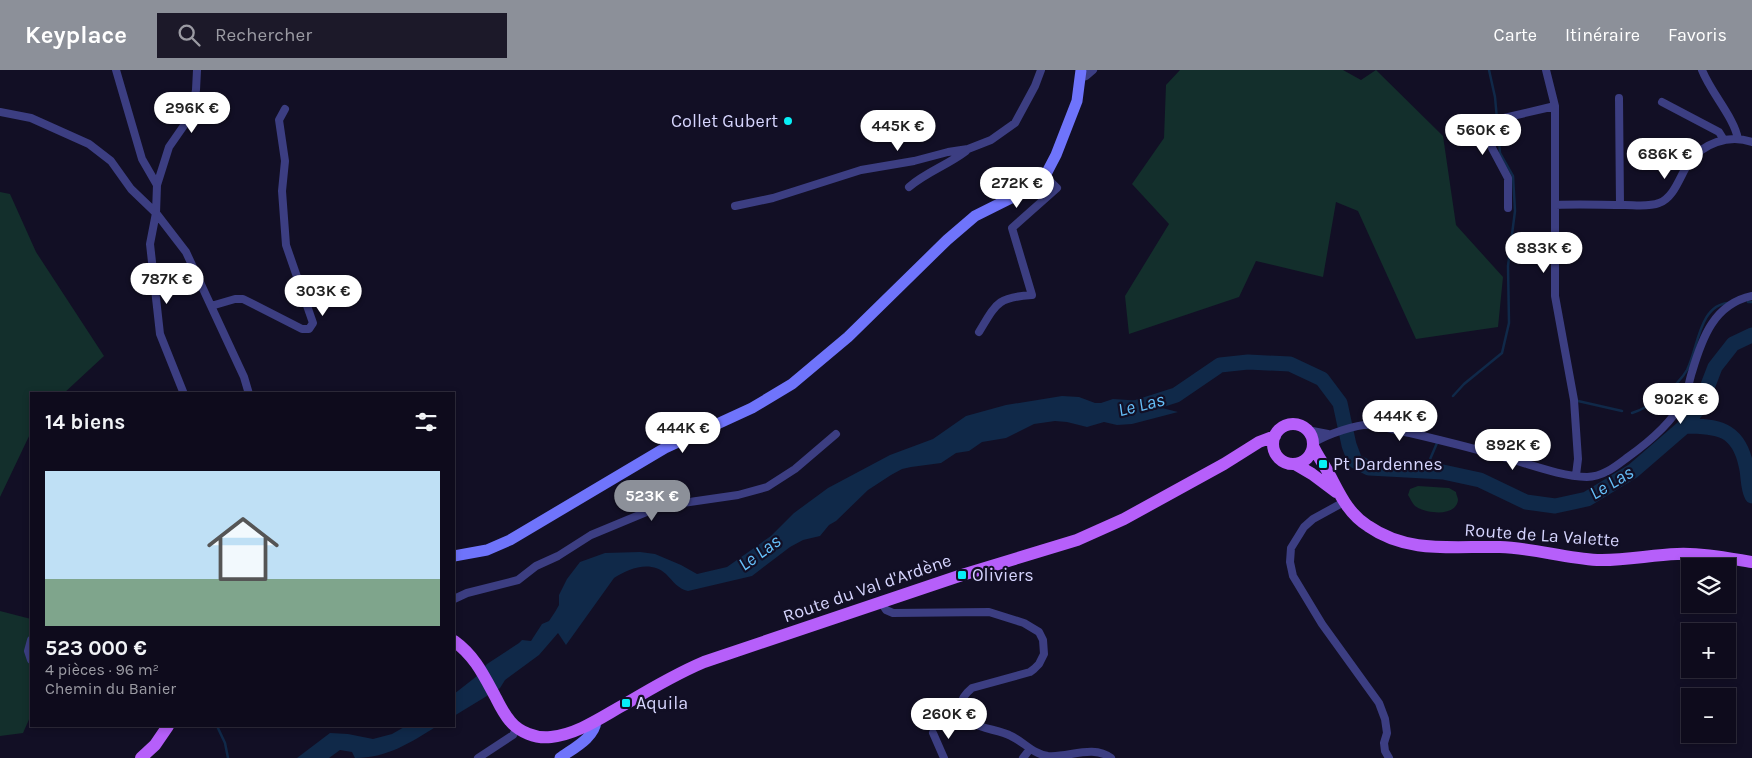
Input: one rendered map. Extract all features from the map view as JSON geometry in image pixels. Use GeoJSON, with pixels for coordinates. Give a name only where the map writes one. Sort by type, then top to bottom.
{"type":"FeatureCollection","features":[{"type":"Feature","properties":{"kind":"main road"},"geometry":{"type":"LineString","coordinates":[[1290,425],[1302,426],[1307,430],[1311,434],[1313,444],[1306,460],[1295,464],[1288,463],[1277,456],[1274,446],[1275,436],[1284,427],[1290,425]]}},
{"type":"Feature","properties":{"kind":"main road","name":"Route du Val d'Ardène"},"geometry":{"type":"LineString","coordinates":[[455,642],[478,663],[506,716],[517,728],[533,735],[549,737],[570,732],[596,721],[682,672],[704,662],[881,602],[1092,534],[1141,510],[1242,454],[1259,442],[1275,436]]}},
{"type":"Feature","properties":{"kind":"main road","name":"Route de La Valette"},"geometry":{"type":"LineString","coordinates":[[1313,444],[1342,499],[1352,513],[1369,527],[1394,540],[1409,545],[1501,547],[1597,560],[1619,560],[1676,554],[1751,559]]}},
{"type":"Feature","properties":{"kind":"main road","name":"Route du Val d'Ardène"},"geometry":{"type":"LineString","coordinates":[[1242,454],[1261,450],[1277,456]]}},
{"type":"Feature","properties":{"kind":"main road","name":"Route de La Valette"},"geometry":{"type":"LineString","coordinates":[[1295,464],[1318,478],[1342,499]]}},
{"type":"Feature","properties":{"kind":"main road"},"geometry":{"type":"LineString","coordinates":[[141,758],[160,740],[167,727]]}},
{"type":"Feature","properties":{"kind":"street"},"geometry":{"type":"LineString","coordinates":[[116,70],[143,162],[157,185]]}},
{"type":"Feature","properties":{"kind":"street"},"geometry":{"type":"LineString","coordinates":[[183,392],[160,334],[150,244],[156,213],[157,185],[169,147],[185,124],[192,108],[198,70]]}},
{"type":"Feature","properties":{"kind":"street"},"geometry":{"type":"LineString","coordinates":[[735,206],[773,198],[861,170],[968,149],[991,140],[1015,123],[1035,86],[1041,70]]}},
{"type":"Feature","properties":{"kind":"street"},"geometry":{"type":"LineString","coordinates":[[455,556],[487,550],[510,540],[659,451],[770,398],[808,372],[947,240],[975,216],[1033,186],[1045,176],[1070,124],[1077,101],[1082,73],[1086,76],[1093,70]]}},
{"type":"Feature","properties":{"kind":"street"},"geometry":{"type":"LineString","coordinates":[[1546,70],[1555,106],[1555,296],[1574,400],[1578,459],[1576,475]]}},
{"type":"Feature","properties":{"kind":"street"},"geometry":{"type":"LineString","coordinates":[[1702,70],[1710,90],[1732,125],[1738,139]]}},
{"type":"Feature","properties":{"kind":"street"},"geometry":{"type":"LineString","coordinates":[[1619,98],[1620,205]]}},
{"type":"Feature","properties":{"kind":"street"},"geometry":{"type":"LineString","coordinates":[[1662,102],[1718,132],[1724,140]]}},
{"type":"Feature","properties":{"kind":"street"},"geometry":{"type":"LineString","coordinates":[[1508,208],[1508,178],[1492,148],[1491,122],[1555,106]]}},
{"type":"Feature","properties":{"kind":"street"},"geometry":{"type":"LineString","coordinates":[[211,306],[234,299],[243,299],[299,328],[307,330],[312,325],[312,319],[286,249],[282,191],[285,161],[279,120],[284,109]]}},
{"type":"Feature","properties":{"kind":"street"},"geometry":{"type":"LineString","coordinates":[[0,112],[38,121],[94,148],[111,161],[131,189],[156,213],[190,259],[244,378],[248,392]]}},
{"type":"Feature","properties":{"kind":"street"},"geometry":{"type":"LineString","coordinates":[[1556,205],[1620,205],[1662,202],[1674,188],[1692,158],[1710,144],[1738,139],[1752,142]]}},
{"type":"Feature","properties":{"kind":"street"},"geometry":{"type":"LineString","coordinates":[[909,187],[968,149]]}},
{"type":"Feature","properties":{"kind":"street"},"geometry":{"type":"LineString","coordinates":[[979,332],[996,304],[1015,296],[1032,295],[1012,228],[1057,188],[1045,176]]}},
{"type":"Feature","properties":{"kind":"street"},"geometry":{"type":"LineString","coordinates":[[1313,444],[1330,434],[1369,424],[1454,443],[1565,475],[1592,476],[1612,469],[1640,448],[1672,419],[1684,399],[1704,336],[1717,317],[1733,302],[1752,296]]}},
{"type":"Feature","properties":{"kind":"street"},"geometry":{"type":"LineString","coordinates":[[1307,430],[1330,434]]}},
{"type":"Feature","properties":{"kind":"street"},"geometry":{"type":"LineString","coordinates":[[455,599],[467,593],[518,580],[536,566],[558,556],[591,535],[656,508],[738,495],[767,487],[795,469],[836,434]]}},
{"type":"Feature","properties":{"kind":"street"},"geometry":{"type":"LineString","coordinates":[[1342,499],[1304,527],[1291,548],[1290,562],[1293,576],[1322,624],[1379,703],[1385,719],[1387,733],[1384,743],[1385,751],[1389,758]]}},
{"type":"Feature","properties":{"kind":"street"},"geometry":{"type":"LineString","coordinates":[[881,602],[886,610],[893,613],[989,612],[1018,620],[1035,629],[1041,636],[1044,649],[1042,659],[1034,669],[1030,672],[976,686],[965,694],[961,704],[962,713],[977,726],[1005,733],[1030,749],[1047,756],[1101,752],[1111,758]]}},
{"type":"Feature","properties":{"kind":"street"},"geometry":{"type":"LineString","coordinates":[[30,644],[28,651],[30,657]]}},
{"type":"Feature","properties":{"kind":"street"},"geometry":{"type":"LineString","coordinates":[[560,758],[595,729],[596,721]]}},
{"type":"Feature","properties":{"kind":"street"},"geometry":{"type":"LineString","coordinates":[[478,758],[513,735],[517,728]]}},
{"type":"Feature","properties":{"kind":"street"},"geometry":{"type":"LineString","coordinates":[[932,733],[944,758]]}},
{"type":"Feature","properties":{"kind":"street"},"geometry":{"type":"LineString","coordinates":[[1023,758],[1030,749]]}},
{"type":"Feature","properties":{"kind":"green space"},"geometry":{"type":"Polygon","coordinates":[[[1180,70],[1343,70],[1361,80],[1376,70],[1443,136],[1456,225],[1503,277],[1498,327],[1416,339],[1358,211],[1336,202],[1323,277],[1256,261],[1239,297],[1129,334],[1125,296],[1169,224],[1132,184],[1164,138],[1166,85],[1180,70]]]}},
{"type":"Feature","properties":{"kind":"green space"},"geometry":{"type":"Polygon","coordinates":[[[0,192],[10,194],[36,252],[104,356],[65,392],[30,392],[30,434],[0,497],[0,192]]]}},
{"type":"Feature","properties":{"kind":"green space"},"geometry":{"type":"Polygon","coordinates":[[[1418,486],[1449,488],[1456,492],[1458,500],[1456,506],[1446,512],[1432,512],[1415,506],[1408,495],[1410,489],[1418,486]]]}},
{"type":"Feature","properties":{"kind":"green space"},"geometry":{"type":"Polygon","coordinates":[[[0,611],[30,619],[30,717],[23,733],[0,736],[0,611]]]}},
{"type":"Feature","properties":{"kind":"water"},"geometry":{"type":"Polygon","coordinates":[[[1062,396],[1079,397],[1095,403],[1113,399],[1143,401],[1178,412],[1132,424],[1117,425],[1104,422],[1087,427],[1055,421],[1034,424],[1006,438],[982,442],[969,451],[956,453],[941,463],[902,469],[868,490],[836,521],[829,525],[820,536],[803,540],[790,547],[752,576],[688,591],[678,587],[666,574],[654,567],[640,567],[626,571],[614,578],[566,645],[558,633],[539,655],[505,680],[500,688],[455,715],[455,693],[477,676],[487,664],[522,640],[531,641],[542,624],[549,621],[555,612],[559,605],[559,595],[567,579],[580,562],[605,553],[640,552],[655,554],[697,574],[727,567],[771,536],[794,513],[828,488],[890,455],[933,439],[966,416],[1006,405],[1062,396]]]}},
{"type":"Feature","properties":{"kind":"water"},"geometry":{"type":"Polygon","coordinates":[[[404,727],[435,727],[408,744],[378,755],[355,758],[352,752],[340,750],[329,758],[297,758],[330,733],[373,739],[392,734],[404,727]]]}},
{"type":"Feature","properties":{"kind":"waterway"},"geometry":{"type":"LineString","coordinates":[[1453,396],[1464,384],[1502,353],[1509,323],[1508,266],[1515,211],[1513,176],[1500,153],[1495,97],[1489,70]]}},
{"type":"Feature","properties":{"kind":"waterway"},"geometry":{"type":"LineString","coordinates":[[1632,413],[1654,401],[1677,383],[1691,361],[1705,319],[1719,305],[1729,303]]}},
{"type":"Feature","properties":{"kind":"waterway","name":"Le Las"},"geometry":{"type":"LineString","coordinates":[[1129,410],[1176,395],[1220,365],[1248,362],[1290,364],[1322,379],[1340,403],[1349,445],[1355,461],[1369,468],[1443,472],[1480,480],[1526,502],[1555,506],[1587,499],[1633,471],[1685,426],[1700,406],[1715,367],[1733,344],[1752,335]]}},
{"type":"Feature","properties":{"kind":"waterway"},"geometry":{"type":"LineString","coordinates":[[1578,401],[1622,411]]}},
{"type":"Feature","properties":{"kind":"waterway"},"geometry":{"type":"LineString","coordinates":[[1685,426],[1707,427],[1732,436],[1738,443],[1742,453],[1752,496]]}},
{"type":"Feature","properties":{"kind":"waterway"},"geometry":{"type":"LineString","coordinates":[[1425,471],[1437,443]]}},
{"type":"Feature","properties":{"kind":"waterway"},"geometry":{"type":"LineString","coordinates":[[217,727],[225,743],[228,758]]}},
{"type":"Feature","properties":{"kind":"place","name":"Collet Gubert"},"geometry":{"type":"Point","coordinates":[788,121]}},
{"type":"Feature","properties":{"kind":"place","name":"Pt Dardennes"},"geometry":{"type":"Point","coordinates":[1323,464]}},
{"type":"Feature","properties":{"kind":"place","name":"Oliviers"},"geometry":{"type":"Point","coordinates":[962,575]}},
{"type":"Feature","properties":{"kind":"place","name":"Aquila"},"geometry":{"type":"Point","coordinates":[626,703]}}]}
